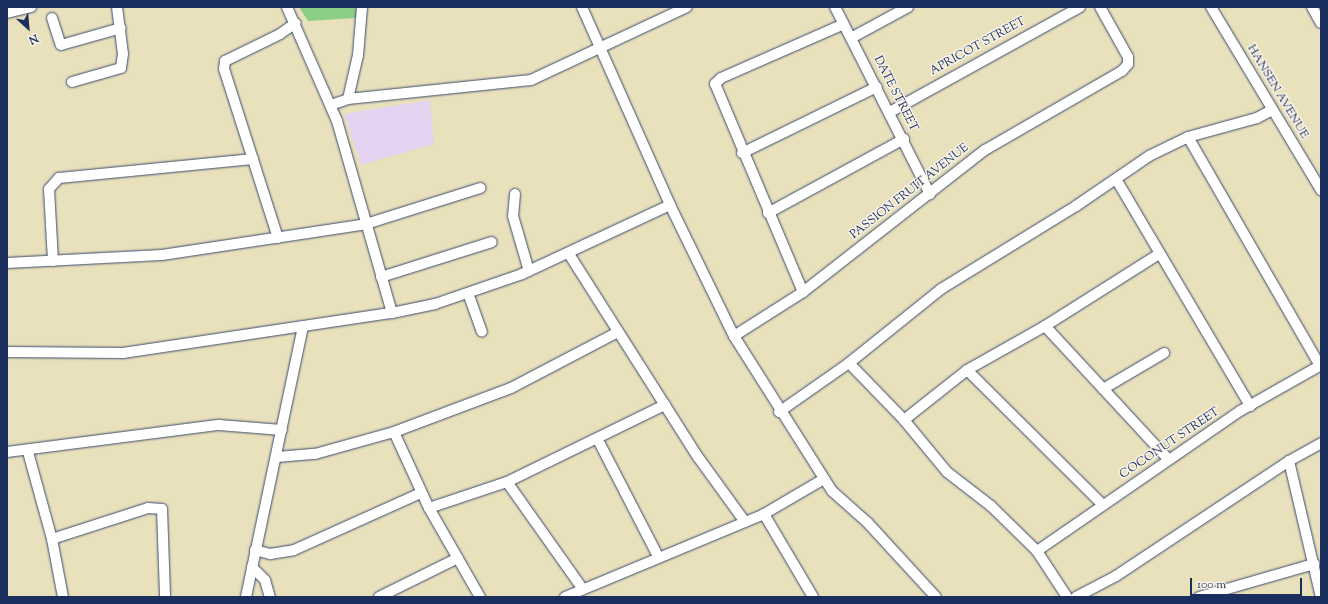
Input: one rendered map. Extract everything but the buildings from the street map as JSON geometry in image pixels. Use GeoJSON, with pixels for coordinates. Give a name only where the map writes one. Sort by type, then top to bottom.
{"type":"FeatureCollection","features":[{"type":"Feature","properties":{"kind":"street"},"geometry":{"type":"LineString","coordinates":[[7,13],[31,7]]}},
{"type":"Feature","properties":{"kind":"street"},"geometry":{"type":"LineString","coordinates":[[72,82],[121,68],[120,28],[117,7]]}},
{"type":"Feature","properties":{"kind":"street"},"geometry":{"type":"LineString","coordinates":[[287,7],[296,22],[331,105],[392,313]]}},
{"type":"Feature","properties":{"kind":"street"},"geometry":{"type":"LineString","coordinates":[[348,99],[358,56],[362,7]]}},
{"type":"Feature","properties":{"kind":"street"},"geometry":{"type":"LineString","coordinates":[[582,7],[670,205],[734,336],[779,412],[824,479],[936,597]]}},
{"type":"Feature","properties":{"kind":"street"},"geometry":{"type":"LineString","coordinates":[[331,105],[348,99],[508,85],[554,72],[599,48],[687,7]]}},
{"type":"Feature","properties":{"kind":"street","name":"DATE STREET"},"geometry":{"type":"LineString","coordinates":[[835,7],[904,139],[930,194]]}},
{"type":"Feature","properties":{"kind":"street"},"geometry":{"type":"LineString","coordinates":[[851,38],[908,7]]}},
{"type":"Feature","properties":{"kind":"street","name":"APRICOT STREET"},"geometry":{"type":"LineString","coordinates":[[890,112],[1080,7]]}},
{"type":"Feature","properties":{"kind":"street","name":"PASSION FRUIT AVENUE"},"geometry":{"type":"LineString","coordinates":[[734,336],[803,292],[930,194],[953,172],[985,150],[1122,71],[1128,64],[1100,7]]}},
{"type":"Feature","properties":{"kind":"street","name":"HANSEN AVENUE"},"geometry":{"type":"LineString","coordinates":[[1211,7],[1321,190]]}},
{"type":"Feature","properties":{"kind":"street"},"geometry":{"type":"LineString","coordinates":[[1312,7],[1321,23]]}},
{"type":"Feature","properties":{"kind":"street"},"geometry":{"type":"LineString","coordinates":[[52,18],[61,44],[120,28]]}},
{"type":"Feature","properties":{"kind":"street"},"geometry":{"type":"LineString","coordinates":[[278,238],[224,69],[225,61],[280,34],[296,22]]}},
{"type":"Feature","properties":{"kind":"street"},"geometry":{"type":"LineString","coordinates":[[803,292],[742,153],[715,84],[720,78],[844,24]]}},
{"type":"Feature","properties":{"kind":"street"},"geometry":{"type":"LineString","coordinates":[[742,153],[877,87]]}},
{"type":"Feature","properties":{"kind":"street"},"geometry":{"type":"LineString","coordinates":[[779,412],[849,363],[941,289],[1116,179],[1149,156],[1188,137],[1257,118],[1272,110]]}},
{"type":"Feature","properties":{"kind":"street"},"geometry":{"type":"LineString","coordinates":[[1188,137],[1320,365]]}},
{"type":"Feature","properties":{"kind":"street"},"geometry":{"type":"LineString","coordinates":[[768,214],[904,139]]}},
{"type":"Feature","properties":{"kind":"street"},"geometry":{"type":"LineString","coordinates":[[53,261],[49,189],[59,178],[253,159]]}},
{"type":"Feature","properties":{"kind":"street"},"geometry":{"type":"LineString","coordinates":[[1116,179],[1250,406]]}},
{"type":"Feature","properties":{"kind":"street"},"geometry":{"type":"LineString","coordinates":[[7,263],[162,255],[278,238],[366,224],[480,188]]}},
{"type":"Feature","properties":{"kind":"street"},"geometry":{"type":"LineString","coordinates":[[515,194],[514,216],[529,271]]}},
{"type":"Feature","properties":{"kind":"street"},"geometry":{"type":"LineString","coordinates":[[7,352],[123,353],[303,328],[392,313],[468,293],[529,271],[569,254],[670,205]]}},
{"type":"Feature","properties":{"kind":"street"},"geometry":{"type":"LineString","coordinates":[[381,277],[492,242]]}},
{"type":"Feature","properties":{"kind":"street"},"geometry":{"type":"LineString","coordinates":[[569,254],[665,405],[745,522]]}},
{"type":"Feature","properties":{"kind":"street"},"geometry":{"type":"LineString","coordinates":[[904,420],[967,370],[1046,326],[1159,254]]}},
{"type":"Feature","properties":{"kind":"street"},"geometry":{"type":"LineString","coordinates":[[468,293],[482,332]]}},
{"type":"Feature","properties":{"kind":"street"},"geometry":{"type":"LineString","coordinates":[[1046,326],[1168,459]]}},
{"type":"Feature","properties":{"kind":"street"},"geometry":{"type":"LineString","coordinates":[[246,597],[255,550],[277,457],[303,328]]}},
{"type":"Feature","properties":{"kind":"street"},"geometry":{"type":"LineString","coordinates":[[277,457],[315,454],[394,432],[511,388],[618,332]]}},
{"type":"Feature","properties":{"kind":"street"},"geometry":{"type":"LineString","coordinates":[[1103,389],[1164,353]]}},
{"type":"Feature","properties":{"kind":"street"},"geometry":{"type":"LineString","coordinates":[[849,363],[904,420],[947,472],[1038,551],[1067,597]]}},
{"type":"Feature","properties":{"kind":"street","name":"COCONUT STREET"},"geometry":{"type":"LineString","coordinates":[[1038,551],[1168,459],[1250,406],[1320,365]]}},
{"type":"Feature","properties":{"kind":"street"},"geometry":{"type":"LineString","coordinates":[[967,370],[1103,506]]}},
{"type":"Feature","properties":{"kind":"street"},"geometry":{"type":"LineString","coordinates":[[429,508],[507,482],[598,440],[665,405]]}},
{"type":"Feature","properties":{"kind":"street"},"geometry":{"type":"LineString","coordinates":[[7,452],[28,452],[219,425],[282,430]]}},
{"type":"Feature","properties":{"kind":"street"},"geometry":{"type":"LineString","coordinates":[[394,432],[421,493],[480,597]]}},
{"type":"Feature","properties":{"kind":"street"},"geometry":{"type":"LineString","coordinates":[[598,440],[658,556]]}},
{"type":"Feature","properties":{"kind":"street"},"geometry":{"type":"LineString","coordinates":[[1076,597],[1116,576],[1289,461],[1321,443]]}},
{"type":"Feature","properties":{"kind":"street"},"geometry":{"type":"LineString","coordinates":[[28,452],[52,539],[63,597]]}},
{"type":"Feature","properties":{"kind":"street"},"geometry":{"type":"LineString","coordinates":[[1289,461],[1321,597]]}},
{"type":"Feature","properties":{"kind":"street"},"geometry":{"type":"LineString","coordinates":[[565,597],[582,588],[658,556],[764,514],[824,479]]}},
{"type":"Feature","properties":{"kind":"street"},"geometry":{"type":"LineString","coordinates":[[507,482],[582,588]]}},
{"type":"Feature","properties":{"kind":"street"},"geometry":{"type":"LineString","coordinates":[[255,550],[270,554],[294,550],[421,493]]}},
{"type":"Feature","properties":{"kind":"street"},"geometry":{"type":"LineString","coordinates":[[52,539],[148,508],[162,510],[166,597]]}},
{"type":"Feature","properties":{"kind":"street"},"geometry":{"type":"LineString","coordinates":[[764,514],[813,597]]}},
{"type":"Feature","properties":{"kind":"street"},"geometry":{"type":"LineString","coordinates":[[379,597],[458,558]]}},
{"type":"Feature","properties":{"kind":"street"},"geometry":{"type":"LineString","coordinates":[[1199,597],[1314,564]]}},
{"type":"Feature","properties":{"kind":"street"},"geometry":{"type":"LineString","coordinates":[[252,567],[265,580],[270,597]]}},
{"type":"Feature","properties":{"kind":"shaded area"},"geometry":{"type":"Polygon","coordinates":[[[430,100],[434,144],[361,165],[344,114],[430,100]]]}},
{"type":"Feature","properties":{"kind":"green space"},"geometry":{"type":"Polygon","coordinates":[[[299,7],[356,7],[356,18],[308,21],[299,7]]]}}]}
